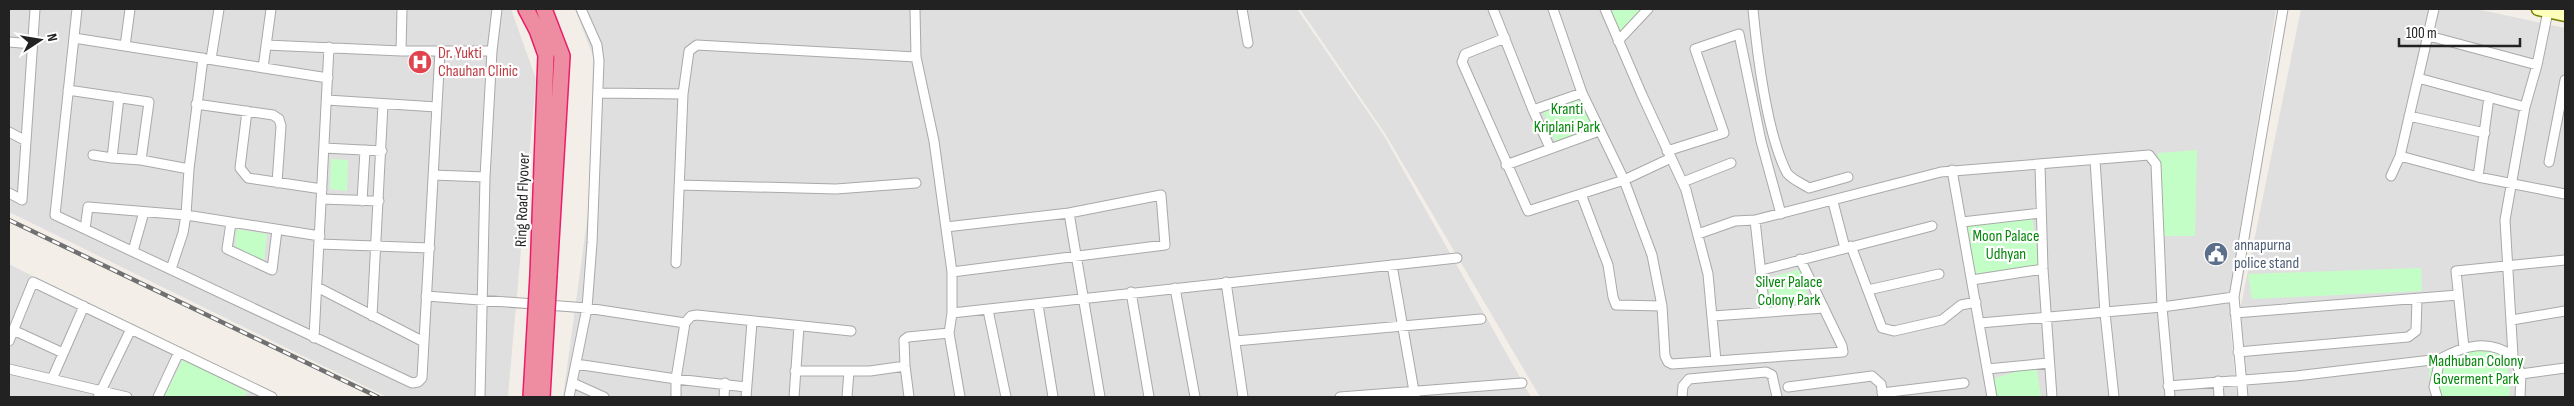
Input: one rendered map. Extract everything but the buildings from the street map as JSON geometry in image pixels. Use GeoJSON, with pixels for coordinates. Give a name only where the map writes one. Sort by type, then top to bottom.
{"type":"FeatureCollection","features":[{"type":"Feature","properties":{"kind":"highway","name":"Ring Road Flyover"},"geometry":{"type":"LineString","coordinates":[[526,9],[538,30],[546,56],[531,397]]}},
{"type":"Feature","properties":{"kind":"highway","name":"Ring Road Flyover"},"geometry":{"type":"LineString","coordinates":[[542,397],[562,56],[544,9]]}},
{"type":"Feature","properties":{"kind":"main road"},"geometry":{"type":"LineString","coordinates":[[2543,10],[2565,15]]}},
{"type":"Feature","properties":{"kind":"street"},"geometry":{"type":"LineString","coordinates":[[9,193],[22,200],[36,9]]}},
{"type":"Feature","properties":{"kind":"street"},"geometry":{"type":"LineString","coordinates":[[77,9],[55,215],[412,383],[418,382],[422,378],[440,51]]}},
{"type":"Feature","properties":{"kind":"street"},"geometry":{"type":"LineString","coordinates":[[125,46],[130,9]]}},
{"type":"Feature","properties":{"kind":"street"},"geometry":{"type":"LineString","coordinates":[[171,269],[183,233],[186,215],[196,104],[219,9]]}},
{"type":"Feature","properties":{"kind":"street"},"geometry":{"type":"LineString","coordinates":[[263,68],[271,9]]}},
{"type":"Feature","properties":{"kind":"street"},"geometry":{"type":"LineString","coordinates":[[401,51],[402,9]]}},
{"type":"Feature","properties":{"kind":"street"},"geometry":{"type":"LineString","coordinates":[[480,397],[480,299],[485,177],[492,51],[497,9]]}},
{"type":"Feature","properties":{"kind":"street"},"geometry":{"type":"LineString","coordinates":[[569,397],[586,308],[592,243],[599,61],[597,45],[581,9]]}},
{"type":"Feature","properties":{"kind":"street"},"geometry":{"type":"LineString","coordinates":[[915,9],[916,57],[934,140],[952,272],[952,313],[949,332],[960,397]]}},
{"type":"Feature","properties":{"kind":"street"},"geometry":{"type":"LineString","coordinates":[[1242,9],[1248,43]]}},
{"type":"Feature","properties":{"kind":"street"},"geometry":{"type":"LineString","coordinates":[[1493,9],[1550,148]]}},
{"type":"Feature","properties":{"kind":"street"},"geometry":{"type":"LineString","coordinates":[[1553,9],[1582,93],[1624,180],[1652,255],[1662,306],[1664,346],[1668,362],[1842,354],[1842,346],[1800,259]]}},
{"type":"Feature","properties":{"kind":"street"},"geometry":{"type":"LineString","coordinates":[[1605,9],[1683,182],[1708,274],[1716,361]]}},
{"type":"Feature","properties":{"kind":"street"},"geometry":{"type":"LineString","coordinates":[[1618,41],[1648,9]]}},
{"type":"Feature","properties":{"kind":"street"},"geometry":{"type":"LineString","coordinates":[[1753,9],[1756,43],[1773,134],[1788,175],[1809,188],[1848,178]]}},
{"type":"Feature","properties":{"kind":"street"},"geometry":{"type":"LineString","coordinates":[[2243,397],[2234,297],[2282,9]]}},
{"type":"Feature","properties":{"kind":"street"},"geometry":{"type":"LineString","coordinates":[[2391,176],[2400,156],[2434,9]]}},
{"type":"Feature","properties":{"kind":"street"},"geometry":{"type":"LineString","coordinates":[[2520,397],[2521,374],[2513,356],[2506,220],[2525,107],[2537,65],[2543,10]]}},
{"type":"Feature","properties":{"kind":"street"},"geometry":{"type":"LineString","coordinates":[[1505,38],[1465,54],[1462,58],[1506,165],[1528,211],[1624,180],[1669,154],[1724,133],[1695,49],[1739,34],[1761,141],[1782,214]]}},
{"type":"Feature","properties":{"kind":"street"},"geometry":{"type":"LineString","coordinates":[[2429,36],[2537,65]]}},
{"type":"Feature","properties":{"kind":"street"},"geometry":{"type":"LineString","coordinates":[[74,38],[328,78]]}},
{"type":"Feature","properties":{"kind":"street"},"geometry":{"type":"LineString","coordinates":[[9,42],[33,44]]}},
{"type":"Feature","properties":{"kind":"street"},"geometry":{"type":"LineString","coordinates":[[266,45],[401,51],[492,51]]}},
{"type":"Feature","properties":{"kind":"street"},"geometry":{"type":"LineString","coordinates":[[676,262],[683,94],[689,51],[697,45],[916,57]]}},
{"type":"Feature","properties":{"kind":"street"},"geometry":{"type":"LineString","coordinates":[[314,338],[329,47]]}},
{"type":"Feature","properties":{"kind":"street"},"geometry":{"type":"LineString","coordinates":[[2418,78],[2525,107]]}},
{"type":"Feature","properties":{"kind":"street"},"geometry":{"type":"LineString","coordinates":[[2549,162],[2565,80]]}},
{"type":"Feature","properties":{"kind":"street"},"geometry":{"type":"LineString","coordinates":[[68,90],[149,102],[141,160]]}},
{"type":"Feature","properties":{"kind":"street"},"geometry":{"type":"LineString","coordinates":[[598,93],[683,94]]}},
{"type":"Feature","properties":{"kind":"street"},"geometry":{"type":"LineString","coordinates":[[1533,110],[1582,93]]}},
{"type":"Feature","properties":{"kind":"street"},"geometry":{"type":"LineString","coordinates":[[2478,177],[2489,96]]}},
{"type":"Feature","properties":{"kind":"street"},"geometry":{"type":"LineString","coordinates":[[112,158],[119,97]]}},
{"type":"Feature","properties":{"kind":"street"},"geometry":{"type":"LineString","coordinates":[[326,100],[437,106]]}},
{"type":"Feature","properties":{"kind":"street"},"geometry":{"type":"LineString","coordinates":[[196,104],[273,115],[279,119],[281,126],[278,183]]}},
{"type":"Feature","properties":{"kind":"street"},"geometry":{"type":"LineString","coordinates":[[372,316],[378,247],[383,104]]}},
{"type":"Feature","properties":{"kind":"street"},"geometry":{"type":"LineString","coordinates":[[247,111],[240,168],[248,178],[322,189]]}},
{"type":"Feature","properties":{"kind":"street"},"geometry":{"type":"LineString","coordinates":[[2409,116],[2485,133]]}},
{"type":"Feature","properties":{"kind":"street"},"geometry":{"type":"LineString","coordinates":[[1506,165],[1599,131]]}},
{"type":"Feature","properties":{"kind":"street"},"geometry":{"type":"LineString","coordinates":[[9,132],[26,141]]}},
{"type":"Feature","properties":{"kind":"street"},"geometry":{"type":"LineString","coordinates":[[324,148],[382,151]]}},
{"type":"Feature","properties":{"kind":"street"},"geometry":{"type":"LineString","coordinates":[[362,201],[365,150]]}},
{"type":"Feature","properties":{"kind":"street"},"geometry":{"type":"LineString","coordinates":[[1698,234],[1734,220],[1755,220],[1782,214],[1833,202],[1920,176],[1952,170],[2040,165],[2144,155],[2153,158],[2156,172],[2162,308],[2170,397]]}},
{"type":"Feature","properties":{"kind":"street"},"geometry":{"type":"LineString","coordinates":[[93,156],[141,160],[189,169]]}},
{"type":"Feature","properties":{"kind":"street"},"geometry":{"type":"LineString","coordinates":[[2400,156],[2478,177],[2565,194]]}},
{"type":"Feature","properties":{"kind":"street"},"geometry":{"type":"LineString","coordinates":[[2095,160],[2104,313],[2114,397]]}},
{"type":"Feature","properties":{"kind":"street"},"geometry":{"type":"LineString","coordinates":[[1683,182],[1731,162]]}},
{"type":"Feature","properties":{"kind":"street"},"geometry":{"type":"LineString","coordinates":[[2040,165],[2043,269],[2052,397]]}},
{"type":"Feature","properties":{"kind":"street"},"geometry":{"type":"LineString","coordinates":[[1952,170],[1992,397]]}},
{"type":"Feature","properties":{"kind":"street"},"geometry":{"type":"LineString","coordinates":[[433,175],[485,177]]}},
{"type":"Feature","properties":{"kind":"street"},"geometry":{"type":"LineString","coordinates":[[679,185],[836,189],[916,183]]}},
{"type":"Feature","properties":{"kind":"street"},"geometry":{"type":"LineString","coordinates":[[1581,194],[1608,265],[1612,297],[1616,305],[1662,306]]}},
{"type":"Feature","properties":{"kind":"street"},"geometry":{"type":"LineString","coordinates":[[946,227],[1069,213],[1161,195],[1165,245],[952,272]]}},
{"type":"Feature","properties":{"kind":"street"},"geometry":{"type":"LineString","coordinates":[[321,199],[379,202]]}},
{"type":"Feature","properties":{"kind":"street"},"geometry":{"type":"LineString","coordinates":[[1833,202],[1848,247],[1868,290],[1882,328],[1894,331],[1942,320],[1961,305],[1976,302]]}},
{"type":"Feature","properties":{"kind":"street"},"geometry":{"type":"LineString","coordinates":[[85,229],[88,207],[186,215],[277,230],[319,240],[378,247],[430,248]]}},
{"type":"Feature","properties":{"kind":"street"},"geometry":{"type":"LineString","coordinates":[[133,251],[144,212]]}},
{"type":"Feature","properties":{"kind":"street"},"geometry":{"type":"LineString","coordinates":[[1069,213],[1100,397]]}},
{"type":"Feature","properties":{"kind":"street"},"geometry":{"type":"LineString","coordinates":[[1962,222],[2041,213]]}},
{"type":"Feature","properties":{"kind":"street"},"geometry":{"type":"LineString","coordinates":[[1755,220],[1762,270],[1765,312]]}},
{"type":"Feature","properties":{"kind":"street"},"geometry":{"type":"LineString","coordinates":[[231,223],[227,249],[272,270],[277,230]]}},
{"type":"Feature","properties":{"kind":"street"},"geometry":{"type":"LineString","coordinates":[[1762,270],[1932,226]]}},
{"type":"Feature","properties":{"kind":"street"},"geometry":{"type":"LineString","coordinates":[[952,313],[1457,258]]}},
{"type":"Feature","properties":{"kind":"street"},"geometry":{"type":"LineString","coordinates":[[2464,348],[2456,271],[2565,260]]}},
{"type":"Feature","properties":{"kind":"street"},"geometry":{"type":"LineString","coordinates":[[1392,265],[1415,395]]}},
{"type":"Feature","properties":{"kind":"street"},"geometry":{"type":"LineString","coordinates":[[1972,280],[2043,269]]}},
{"type":"Feature","properties":{"kind":"street"},"geometry":{"type":"LineString","coordinates":[[1868,290],[1939,274]]}},
{"type":"Feature","properties":{"kind":"street"},"geometry":{"type":"LineString","coordinates":[[9,341],[33,282],[272,397]]}},
{"type":"Feature","properties":{"kind":"street"},"geometry":{"type":"LineString","coordinates":[[1226,282],[1243,397]]}},
{"type":"Feature","properties":{"kind":"street"},"geometry":{"type":"LineString","coordinates":[[317,287],[424,342]]}},
{"type":"Feature","properties":{"kind":"street"},"geometry":{"type":"LineString","coordinates":[[1175,288],[1194,397]]}},
{"type":"Feature","properties":{"kind":"street"},"geometry":{"type":"LineString","coordinates":[[1131,292],[1149,397]]}},
{"type":"Feature","properties":{"kind":"street"},"geometry":{"type":"LineString","coordinates":[[2235,313],[2458,295]]}},
{"type":"Feature","properties":{"kind":"street"},"geometry":{"type":"LineString","coordinates":[[426,296],[586,308],[685,323]]}},
{"type":"Feature","properties":{"kind":"street"},"geometry":{"type":"LineString","coordinates":[[1980,324],[2162,308],[2234,297]]}},
{"type":"Feature","properties":{"kind":"street"},"geometry":{"type":"LineString","coordinates":[[2238,352],[2408,337],[2416,330],[2417,326],[2417,298]]}},
{"type":"Feature","properties":{"kind":"street"},"geometry":{"type":"LineString","coordinates":[[1038,304],[1053,397]]}},
{"type":"Feature","properties":{"kind":"street"},"geometry":{"type":"LineString","coordinates":[[52,379],[84,306]]}},
{"type":"Feature","properties":{"kind":"street"},"geometry":{"type":"LineString","coordinates":[[1713,316],[1824,308]]}},
{"type":"Feature","properties":{"kind":"street"},"geometry":{"type":"LineString","coordinates":[[988,310],[1006,397]]}},
{"type":"Feature","properties":{"kind":"street"},"geometry":{"type":"LineString","coordinates":[[2512,320],[2565,311]]}},
{"type":"Feature","properties":{"kind":"street"},"geometry":{"type":"LineString","coordinates":[[676,397],[676,380],[685,323],[691,316],[697,315],[851,331]]}},
{"type":"Feature","properties":{"kind":"street"},"geometry":{"type":"LineString","coordinates":[[1235,341],[1481,318]]}},
{"type":"Feature","properties":{"kind":"street"},"geometry":{"type":"LineString","coordinates":[[746,397],[752,322]]}},
{"type":"Feature","properties":{"kind":"street"},"geometry":{"type":"LineString","coordinates":[[794,397],[799,326]]}},
{"type":"Feature","properties":{"kind":"street"},"geometry":{"type":"LineString","coordinates":[[99,394],[131,329]]}},
{"type":"Feature","properties":{"kind":"street"},"geometry":{"type":"LineString","coordinates":[[14,330],[63,353]]}},
{"type":"Feature","properties":{"kind":"street"},"geometry":{"type":"LineString","coordinates":[[909,397],[905,366],[906,339],[949,332]]}},
{"type":"Feature","properties":{"kind":"street"},"geometry":{"type":"LineString","coordinates":[[2168,386],[2296,376],[2440,358],[2479,344],[2501,348],[2513,356]]}},
{"type":"Feature","properties":{"kind":"street"},"geometry":{"type":"LineString","coordinates":[[158,397],[179,352]]}},
{"type":"Feature","properties":{"kind":"street"},"geometry":{"type":"LineString","coordinates":[[2436,397],[2434,387],[2440,358]]}},
{"type":"Feature","properties":{"kind":"street"},"geometry":{"type":"LineString","coordinates":[[576,364],[676,380],[725,383],[746,387]]}},
{"type":"Feature","properties":{"kind":"street"},"geometry":{"type":"LineString","coordinates":[[1987,369],[2049,364]]}},
{"type":"Feature","properties":{"kind":"street"},"geometry":{"type":"LineString","coordinates":[[795,372],[880,370],[905,366]]}},
{"type":"Feature","properties":{"kind":"street"},"geometry":{"type":"LineString","coordinates":[[2521,374],[2565,368]]}},
{"type":"Feature","properties":{"kind":"street"},"geometry":{"type":"LineString","coordinates":[[9,369],[52,379],[99,394],[127,397]]}},
{"type":"Feature","properties":{"kind":"street"},"geometry":{"type":"LineString","coordinates":[[847,397],[849,371]]}},
{"type":"Feature","properties":{"kind":"street"},"geometry":{"type":"LineString","coordinates":[[1682,397],[1683,386],[1689,379],[1766,372],[1772,375],[1777,397]]}},
{"type":"Feature","properties":{"kind":"street"},"geometry":{"type":"LineString","coordinates":[[1788,387],[1872,376],[1881,384],[1882,395],[1964,383]]}},
{"type":"Feature","properties":{"kind":"street"},"geometry":{"type":"LineString","coordinates":[[2218,381],[2218,397]]}},
{"type":"Feature","properties":{"kind":"street"},"geometry":{"type":"LineString","coordinates":[[573,383],[604,397]]}},
{"type":"Feature","properties":{"kind":"street"},"geometry":{"type":"LineString","coordinates":[[724,397],[725,383]]}},
{"type":"Feature","properties":{"kind":"street"},"geometry":{"type":"LineString","coordinates":[[1340,397],[1415,395],[1522,383]]}},
{"type":"Feature","properties":{"kind":"street"},"geometry":{"type":"LineString","coordinates":[[248,397],[254,388]]}},
{"type":"Feature","properties":{"kind":"shaded area"},"geometry":{"type":"Polygon","coordinates":[[[9,9],[511,9],[536,79],[508,397],[387,397],[9,212],[9,9]]]}},
{"type":"Feature","properties":{"kind":"shaded area"},"geometry":{"type":"Polygon","coordinates":[[[575,9],[1297,9],[1383,134],[1531,397],[563,397],[589,206],[593,56],[575,9]]]}},
{"type":"Feature","properties":{"kind":"shaded area"},"geometry":{"type":"Polygon","coordinates":[[[1300,9],[2276,9],[2232,279],[2230,323],[2237,397],[1540,397],[1386,135],[1300,9]]]}},
{"type":"Feature","properties":{"kind":"shaded area"},"geometry":{"type":"Polygon","coordinates":[[[2301,9],[2476,9],[2565,28],[2565,397],[2243,397],[2236,330],[2301,9]]]}},
{"type":"Feature","properties":{"kind":"shaded area"},"geometry":{"type":"Polygon","coordinates":[[[9,264],[268,397],[9,397],[9,264]]]}},
{"type":"Feature","properties":{"kind":"green space"},"geometry":{"type":"Polygon","coordinates":[[[1644,9],[1620,34],[1608,11],[1644,9]]]}},
{"type":"Feature","properties":{"kind":"green space","name":"Kranti Kriplani Park"},"geometry":{"type":"Polygon","coordinates":[[[1578,94],[1594,129],[1556,143],[1541,106],[1578,94]]]}},
{"type":"Feature","properties":{"kind":"green space"},"geometry":{"type":"Polygon","coordinates":[[[2197,150],[2195,236],[2165,236],[2156,228],[2158,153],[2197,150]]]}},
{"type":"Feature","properties":{"kind":"green space"},"geometry":{"type":"Polygon","coordinates":[[[331,159],[348,160],[347,191],[330,189],[331,159]]]}},
{"type":"Feature","properties":{"kind":"green space","name":"Moon Palace Udhyan"},"geometry":{"type":"Polygon","coordinates":[[[2032,216],[2039,267],[1974,275],[1967,223],[2032,216]]]}},
{"type":"Feature","properties":{"kind":"green space"},"geometry":{"type":"Polygon","coordinates":[[[237,229],[267,234],[264,261],[235,247],[237,229]]]}},
{"type":"Feature","properties":{"kind":"green space"},"geometry":{"type":"Polygon","coordinates":[[[2421,268],[2422,291],[2252,299],[2248,274],[2421,268]]]}},
{"type":"Feature","properties":{"kind":"green space","name":"Silver Palace Colony Park"},"geometry":{"type":"Polygon","coordinates":[[[1801,269],[1811,308],[1768,308],[1764,279],[1801,269]]]}},
{"type":"Feature","properties":{"kind":"green space","name":"Madhuban Colony Goverment Park"},"geometry":{"type":"Polygon","coordinates":[[[2484,341],[2503,358],[2509,372],[2509,397],[2434,397],[2429,374],[2436,357],[2459,346],[2484,341]]]}},
{"type":"Feature","properties":{"kind":"green space"},"geometry":{"type":"Polygon","coordinates":[[[183,359],[248,392],[244,397],[164,397],[183,359]]]}},
{"type":"Feature","properties":{"kind":"green space"},"geometry":{"type":"Polygon","coordinates":[[[2036,365],[2041,397],[1996,397],[1993,379],[2036,365]]]}},
{"type":"Feature","properties":{"kind":"railway"},"geometry":{"type":"LineString","coordinates":[[9,220],[378,397]]}},
{"type":"Feature","properties":{"kind":"place","name":"Dr. Yukti Chauhan Clinic"},"geometry":{"type":"Point","coordinates":[420,62]}},
{"type":"Feature","properties":{"kind":"place","name":"annapurna police stand"},"geometry":{"type":"Point","coordinates":[2216,254]}}]}
